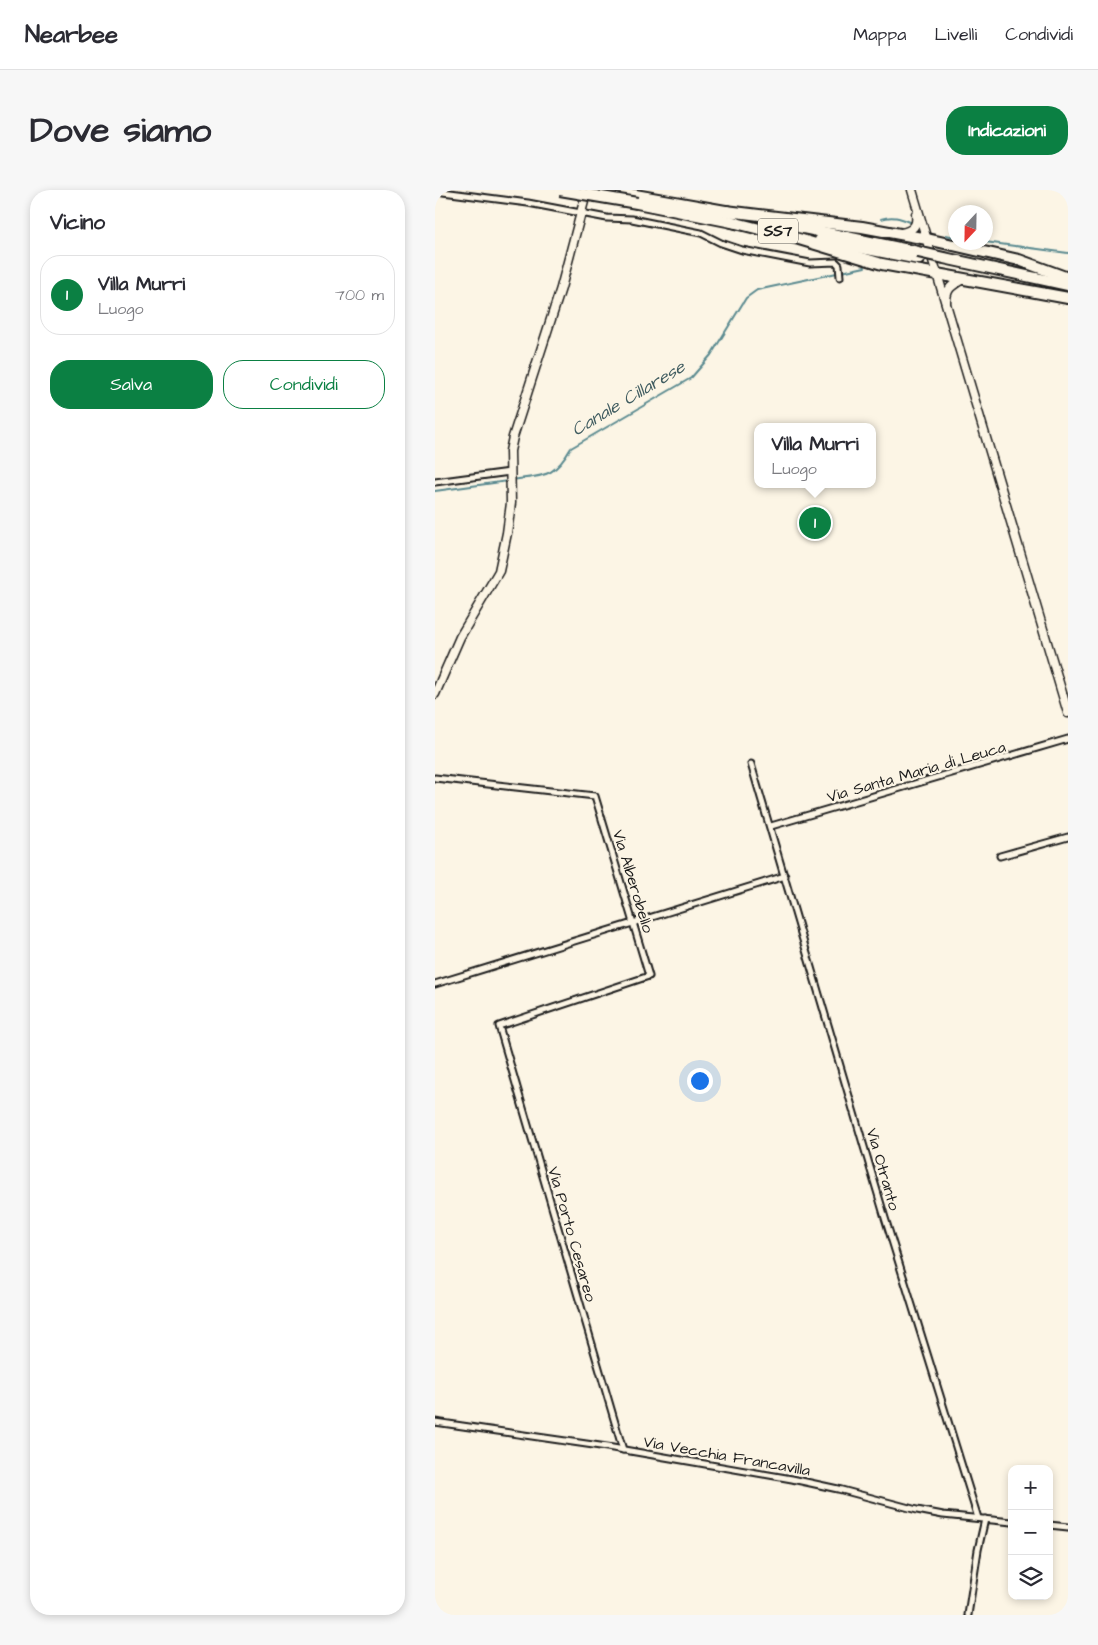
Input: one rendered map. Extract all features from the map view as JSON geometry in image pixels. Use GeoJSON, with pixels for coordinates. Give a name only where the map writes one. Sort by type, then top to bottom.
{"type":"FeatureCollection","features":[{"type":"Feature","properties":{"kind":"highway","name":"SS7"},"geometry":{"type":"LineString","coordinates":[[560,190],[726,211],[919,256]]}},
{"type":"Feature","properties":{"kind":"highway","name":"SS7"},"geometry":{"type":"LineString","coordinates":[[607,190],[732,222],[1068,285]]}},
{"type":"Feature","properties":{"kind":"highway"},"geometry":{"type":"LineString","coordinates":[[726,211],[862,227],[927,239],[1019,260],[1068,278]]}},
{"type":"Feature","properties":{"kind":"highway"},"geometry":{"type":"LineString","coordinates":[[732,222],[799,239],[882,264],[961,280],[1068,298]]}},
{"type":"Feature","properties":{"kind":"highway","name":"SS7"},"geometry":{"type":"LineString","coordinates":[[944,261],[1068,292]]}},
{"type":"Feature","properties":{"kind":"main road"},"geometry":{"type":"LineString","coordinates":[[435,694],[459,637],[499,571],[507,534],[511,488],[510,451],[513,437],[561,288],[587,190]]}},
{"type":"Feature","properties":{"kind":"main road"},"geometry":{"type":"LineString","coordinates":[[898,234],[910,231],[915,226],[917,220],[912,192]]}},
{"type":"Feature","properties":{"kind":"main road"},"geometry":{"type":"LineString","coordinates":[[912,192],[1068,713]]}},
{"type":"Feature","properties":{"kind":"main road"},"geometry":{"type":"LineString","coordinates":[[946,306],[950,286],[961,280]]}},
{"type":"Feature","properties":{"kind":"street"},"geometry":{"type":"LineString","coordinates":[[435,191],[528,203],[607,218],[632,219],[701,233],[721,243],[742,250],[810,263],[836,262],[839,265],[840,277]]}},
{"type":"Feature","properties":{"kind":"street"},"geometry":{"type":"LineString","coordinates":[[435,482],[510,472]]}},
{"type":"Feature","properties":{"kind":"street","name":"Via Santa Maria di Leuca"},"geometry":{"type":"LineString","coordinates":[[771,826],[1068,739]]}},
{"type":"Feature","properties":{"kind":"street","name":"Via Otranto"},"geometry":{"type":"LineString","coordinates":[[751,764],[771,826],[882,1209],[977,1518]]}},
{"type":"Feature","properties":{"kind":"street","name":"Via Alberobello"},"geometry":{"type":"LineString","coordinates":[[435,778],[595,796],[649,976],[499,1026]]}},
{"type":"Feature","properties":{"kind":"street"},"geometry":{"type":"LineString","coordinates":[[1000,856],[1068,837]]}},
{"type":"Feature","properties":{"kind":"street"},"geometry":{"type":"LineString","coordinates":[[435,984],[785,876]]}},
{"type":"Feature","properties":{"kind":"street","name":"Via Porto Cesareo"},"geometry":{"type":"LineString","coordinates":[[499,1026],[623,1450]]}},
{"type":"Feature","properties":{"kind":"street","name":"Via Vecchia Francavilla"},"geometry":{"type":"LineString","coordinates":[[435,1422],[623,1450],[792,1479],[917,1510],[943,1515],[1008,1522]]}},
{"type":"Feature","properties":{"kind":"street"},"geometry":{"type":"LineString","coordinates":[[968,1615],[985,1519]]}},
{"type":"Feature","properties":{"kind":"street"},"geometry":{"type":"LineString","coordinates":[[1053,1525],[1068,1527]]}},
{"type":"Feature","properties":{"kind":"waterway","name":"Canale Cillarese"},"geometry":{"type":"LineString","coordinates":[[881,219],[892,217],[910,222]]}},
{"type":"Feature","properties":{"kind":"waterway","name":"Canale Cillarese"},"geometry":{"type":"LineString","coordinates":[[993,243],[1068,253]]}},
{"type":"Feature","properties":{"kind":"waterway","name":"Canale Cillarese"},"geometry":{"type":"LineString","coordinates":[[512,480],[541,476],[554,470],[571,448],[691,378],[711,355],[746,298],[757,290],[865,267]]}},
{"type":"Feature","properties":{"kind":"waterway","name":"Canale Cillarese"},"geometry":{"type":"LineString","coordinates":[[435,491],[508,481]]}},
{"type":"Feature","properties":{"kind":"place","name":"Villa Murri"},"geometry":{"type":"Point","coordinates":[815,523]}}]}
